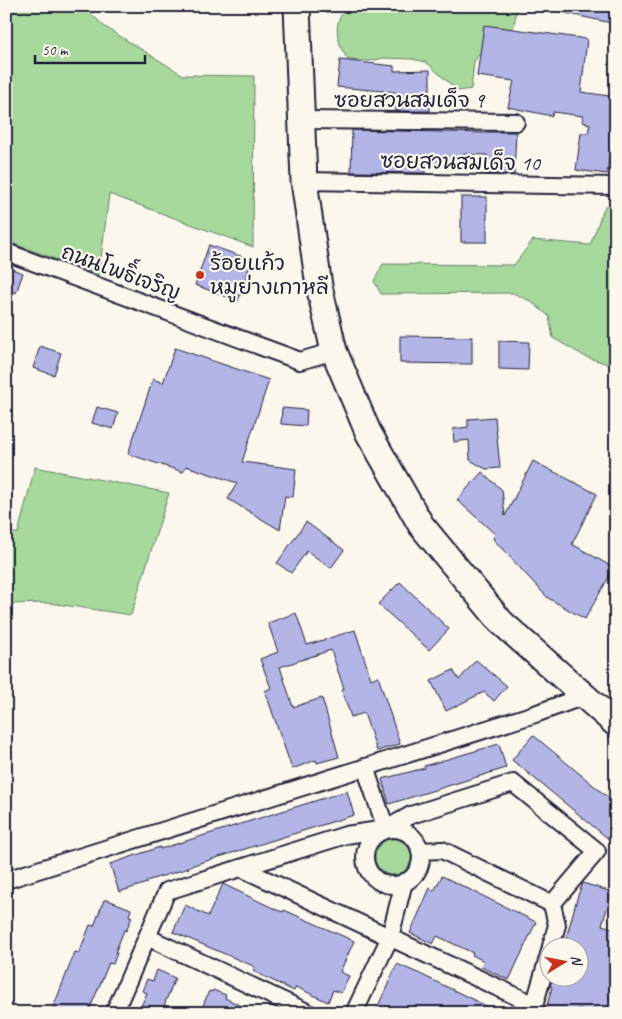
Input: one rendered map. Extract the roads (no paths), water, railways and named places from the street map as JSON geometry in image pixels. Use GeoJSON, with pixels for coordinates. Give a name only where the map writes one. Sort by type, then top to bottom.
{"type":"FeatureCollection","features":[{"type":"Feature","properties":{"kind":"main road"},"geometry":{"type":"LineString","coordinates":[[297,6],[304,181],[318,286],[334,351],[368,432],[421,525],[501,622],[616,724]]}},
{"type":"Feature","properties":{"kind":"street","name":"ซอยสวนสมเด็จ 9"},"geometry":{"type":"LineString","coordinates":[[302,120],[516,122]]}},
{"type":"Feature","properties":{"kind":"street","name":"ซอยสวนสมเด็จ 10"},"geometry":{"type":"LineString","coordinates":[[304,181],[616,186]]}},
{"type":"Feature","properties":{"kind":"street","name":"ถนนโพธิ์เจริญ"},"geometry":{"type":"LineString","coordinates":[[6,252],[300,361],[334,351]]}},
{"type":"Feature","properties":{"kind":"street"},"geometry":{"type":"LineString","coordinates":[[6,880],[535,714],[584,696]]}},
{"type":"Feature","properties":{"kind":"street"},"geometry":{"type":"LineString","coordinates":[[365,767],[386,830]]}},
{"type":"Feature","properties":{"kind":"street"},"geometry":{"type":"LineString","coordinates":[[114,1013],[167,891],[346,835],[386,830],[397,829],[408,833],[416,841],[420,852],[420,861],[418,870],[412,877],[395,885],[386,884],[378,880],[366,866],[366,848],[370,840],[377,833],[386,830],[411,815],[513,783],[597,851],[552,904]]}},
{"type":"Feature","properties":{"kind":"street"},"geometry":{"type":"LineString","coordinates":[[420,852],[442,850],[552,904]]}},
{"type":"Feature","properties":{"kind":"street"},"geometry":{"type":"LineString","coordinates":[[241,868],[390,937],[533,1009],[540,985]]}},
{"type":"Feature","properties":{"kind":"street"},"geometry":{"type":"LineString","coordinates":[[354,1013],[390,937],[404,882]]}},
{"type":"Feature","properties":{"kind":"street"},"geometry":{"type":"LineString","coordinates":[[552,904],[557,926],[554,936]]}},
{"type":"Feature","properties":{"kind":"street"},"geometry":{"type":"LineString","coordinates":[[147,937],[309,1013]]}},
{"type":"Feature","properties":{"kind":"place","name":"ร้อยแก้ว หมูย่างเกาหลี"},"geometry":{"type":"Point","coordinates":[200,275]}}]}
